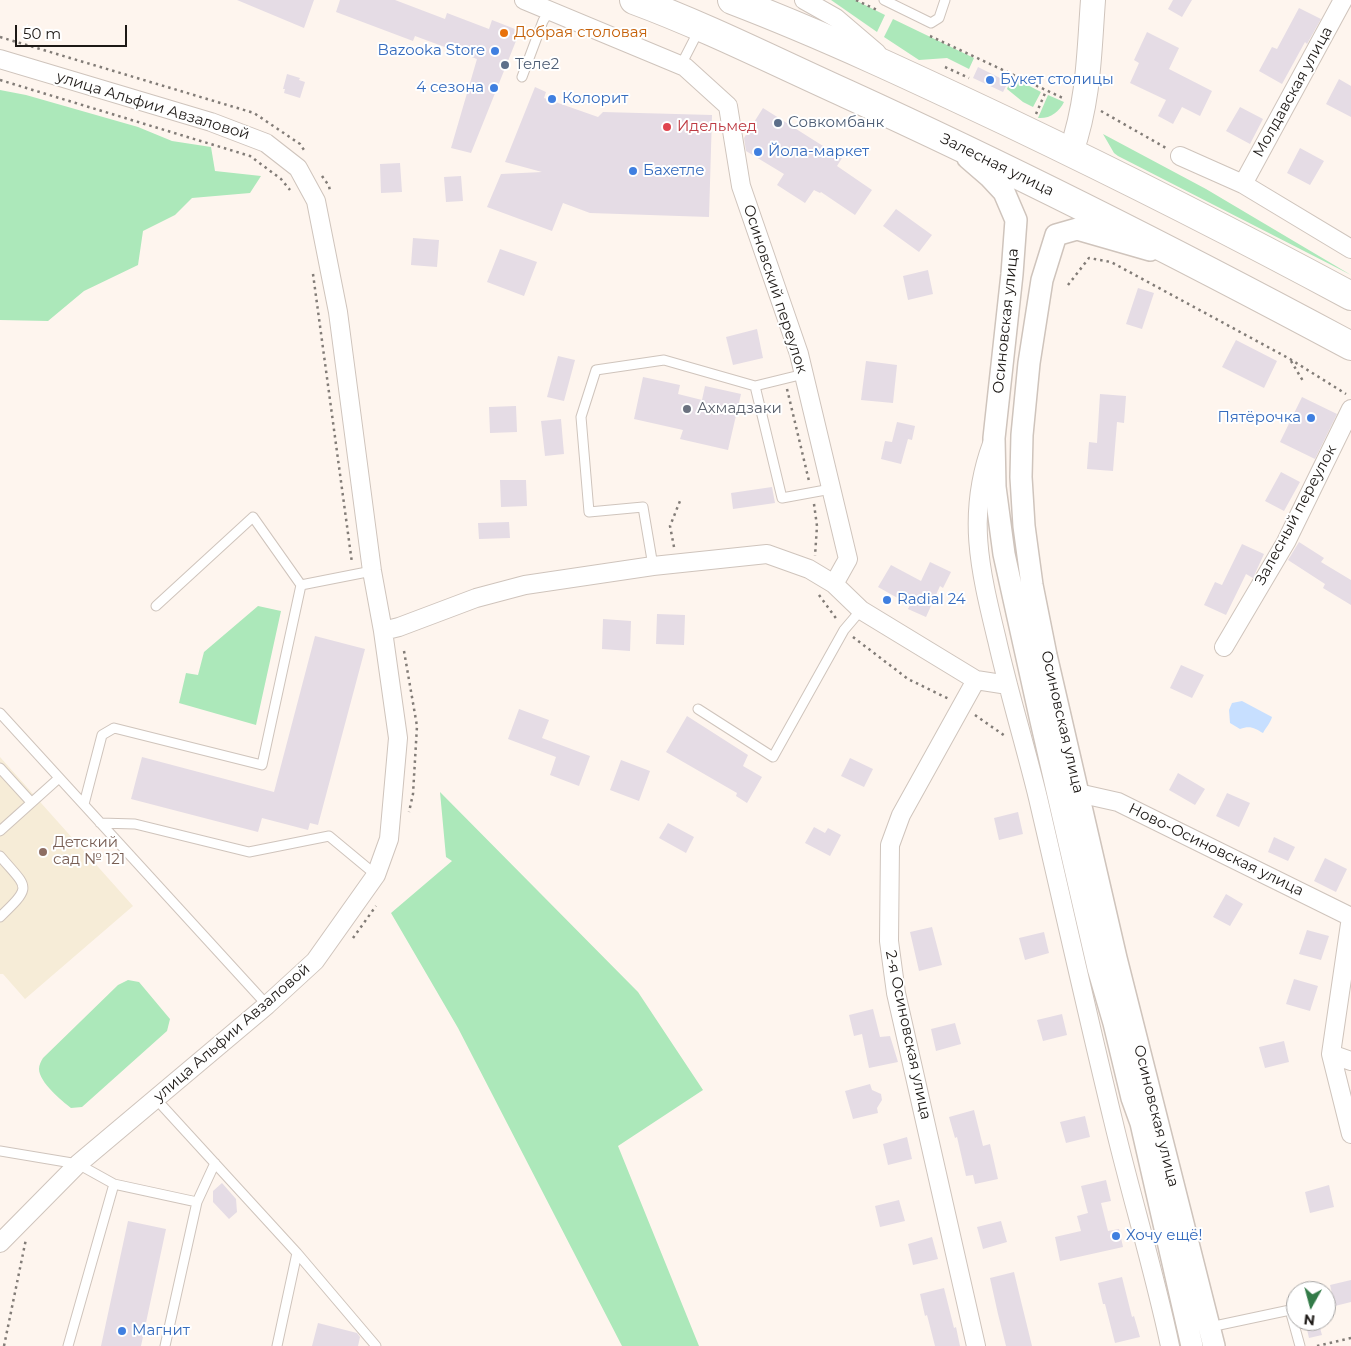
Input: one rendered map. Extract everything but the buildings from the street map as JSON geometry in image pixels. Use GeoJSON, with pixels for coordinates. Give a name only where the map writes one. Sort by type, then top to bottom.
{"type":"FeatureCollection","features":[{"type":"Feature","properties":{"kind":"main road","name":"Залесная улица"},"geometry":{"type":"LineString","coordinates":[[634,0],[700,27],[947,140],[1198,264],[1351,346]]}},
{"type":"Feature","properties":{"kind":"main road"},"geometry":{"type":"LineString","coordinates":[[732,0],[782,19],[897,69],[1071,152],[1351,296]]}},
{"type":"Feature","properties":{"kind":"main road"},"geometry":{"type":"LineString","coordinates":[[1071,152],[1080,128],[1087,88],[1093,0]]}},
{"type":"Feature","properties":{"kind":"street"},"geometry":{"type":"LineString","coordinates":[[524,0],[680,65]]}},
{"type":"Feature","properties":{"kind":"street"},"geometry":{"type":"LineString","coordinates":[[804,0],[836,18],[897,69]]}},
{"type":"Feature","properties":{"kind":"street","name":"Молдавская улица"},"geometry":{"type":"LineString","coordinates":[[1243,184],[1343,0]]}},
{"type":"Feature","properties":{"kind":"street","name":"улица Альфии Авзаловой"},"geometry":{"type":"LineString","coordinates":[[0,60],[211,122],[266,143],[298,168],[316,201],[338,312],[372,571],[391,629],[398,738],[389,840],[376,875],[315,961],[267,1005],[78,1164],[0,1243]]}},
{"type":"Feature","properties":{"kind":"street","name":"Осиновский переулок"},"geometry":{"type":"LineString","coordinates":[[680,65],[685,67],[728,106],[740,186],[799,354],[848,559],[834,584]]}},
{"type":"Feature","properties":{"kind":"street","name":"Осиновская улица"},"geometry":{"type":"LineString","coordinates":[[947,140],[990,177],[1004,192],[1016,220],[994,438],[995,487],[1004,554],[1098,968],[1114,1023],[1132,1098],[1141,1123],[1192,1346]]}},
{"type":"Feature","properties":{"kind":"street"},"geometry":{"type":"LineString","coordinates":[[1180,156],[1243,184],[1351,249]]}},
{"type":"Feature","properties":{"kind":"street","name":"Осиновская улица"},"geometry":{"type":"LineString","coordinates":[[1198,264],[1077,229],[1056,235],[1042,280],[1029,363],[1022,435],[1021,477],[1024,526],[1032,585],[1046,655],[1116,958],[1212,1337]]}},
{"type":"Feature","properties":{"kind":"street","name":"Залесный переулок"},"geometry":{"type":"LineString","coordinates":[[1224,646],[1286,542],[1351,409]]}},
{"type":"Feature","properties":{"kind":"street"},"geometry":{"type":"LineString","coordinates":[[994,438],[983,468],[978,498],[977,534],[982,578],[1037,795],[1113,1121],[1170,1346]]}},
{"type":"Feature","properties":{"kind":"street"},"geometry":{"type":"LineString","coordinates":[[391,629],[476,598],[525,585],[653,566],[767,554],[809,568],[834,584],[861,610],[976,680],[1008,685]]}},
{"type":"Feature","properties":{"kind":"street","name":"2-я Осиновская улица"},"geometry":{"type":"LineString","coordinates":[[976,680],[960,705],[901,815],[890,846],[888,941],[896,993],[976,1346]]}},
{"type":"Feature","properties":{"kind":"street","name":"Ново-Осиновская улица"},"geometry":{"type":"LineString","coordinates":[[1078,793],[1118,802],[1351,917]]}},
{"type":"Feature","properties":{"kind":"street"},"geometry":{"type":"LineString","coordinates":[[1351,917],[1331,1054],[1351,1134]]}},
{"type":"Feature","properties":{"kind":"street"},"geometry":{"type":"LineString","coordinates":[[1331,1054],[1351,1061]]}},
{"type":"Feature","properties":{"kind":"street"},"geometry":{"type":"LineString","coordinates":[[1113,1121],[1141,1123]]}},
{"type":"Feature","properties":{"kind":"lane"},"geometry":{"type":"LineString","coordinates":[[884,0],[930,23],[939,18],[946,0]]}},
{"type":"Feature","properties":{"kind":"lane"},"geometry":{"type":"LineString","coordinates":[[522,78],[543,21],[550,10]]}},
{"type":"Feature","properties":{"kind":"lane"},"geometry":{"type":"LineString","coordinates":[[680,65],[700,27]]}},
{"type":"Feature","properties":{"kind":"lane"},"geometry":{"type":"LineString","coordinates":[[653,566],[643,507],[589,512],[581,417],[596,370],[664,360],[755,386],[804,374]]}},
{"type":"Feature","properties":{"kind":"lane"},"geometry":{"type":"LineString","coordinates":[[755,386],[782,498],[831,489]]}},
{"type":"Feature","properties":{"kind":"lane"},"geometry":{"type":"LineString","coordinates":[[84,804],[102,735],[114,728],[262,765],[301,585],[253,517],[156,606]]}},
{"type":"Feature","properties":{"kind":"lane"},"geometry":{"type":"LineString","coordinates":[[301,585],[372,571]]}},
{"type":"Feature","properties":{"kind":"lane"},"geometry":{"type":"LineString","coordinates":[[698,710],[773,757],[844,630],[861,610]]}},
{"type":"Feature","properties":{"kind":"lane"},"geometry":{"type":"LineString","coordinates":[[0,713],[267,1005]]}},
{"type":"Feature","properties":{"kind":"lane"},"geometry":{"type":"LineString","coordinates":[[0,768],[32,802]]}},
{"type":"Feature","properties":{"kind":"lane"},"geometry":{"type":"LineString","coordinates":[[0,831],[59,778]]}},
{"type":"Feature","properties":{"kind":"lane"},"geometry":{"type":"LineString","coordinates":[[100,823],[135,824],[249,852],[329,836],[376,875]]}},
{"type":"Feature","properties":{"kind":"lane"},"geometry":{"type":"LineString","coordinates":[[0,856],[23,882],[24,890],[21,897],[0,916]]}},
{"type":"Feature","properties":{"kind":"lane"},"geometry":{"type":"LineString","coordinates":[[156,1099],[297,1252],[375,1345]]}},
{"type":"Feature","properties":{"kind":"lane"},"geometry":{"type":"LineString","coordinates":[[0,1151],[78,1164],[114,1184],[197,1202]]}},
{"type":"Feature","properties":{"kind":"lane"},"geometry":{"type":"LineString","coordinates":[[165,1346],[197,1202],[215,1164]]}},
{"type":"Feature","properties":{"kind":"lane"},"geometry":{"type":"LineString","coordinates":[[68,1346],[114,1184]]}},
{"type":"Feature","properties":{"kind":"lane"},"geometry":{"type":"LineString","coordinates":[[277,1346],[297,1252]]}},
{"type":"Feature","properties":{"kind":"lane"},"geometry":{"type":"LineString","coordinates":[[1212,1337],[1290,1310],[1300,1346]]}},
{"type":"Feature","properties":{"kind":"path"},"geometry":{"type":"LineString","coordinates":[[856,0],[879,12]]}},
{"type":"Feature","properties":{"kind":"path"},"geometry":{"type":"LineString","coordinates":[[922,32],[1066,99]]}},
{"type":"Feature","properties":{"kind":"path"},"geometry":{"type":"LineString","coordinates":[[0,37],[254,113],[300,144],[309,158]]}},
{"type":"Feature","properties":{"kind":"path"},"geometry":{"type":"LineString","coordinates":[[0,80],[250,156],[281,179],[291,191]]}},
{"type":"Feature","properties":{"kind":"path"},"geometry":{"type":"LineString","coordinates":[[1099,110],[1180,156]]}},
{"type":"Feature","properties":{"kind":"path"},"geometry":{"type":"LineString","coordinates":[[319,172],[329,186],[330,196]]}},
{"type":"Feature","properties":{"kind":"path"},"geometry":{"type":"LineString","coordinates":[[1068,285],[1089,258],[1111,262],[1290,360],[1351,397]]}},
{"type":"Feature","properties":{"kind":"path"},"geometry":{"type":"LineString","coordinates":[[312,274],[354,575]]}},
{"type":"Feature","properties":{"kind":"path"},"geometry":{"type":"LineString","coordinates":[[1290,360],[1303,381]]}},
{"type":"Feature","properties":{"kind":"path"},"geometry":{"type":"LineString","coordinates":[[785,379],[812,494],[817,526],[815,555],[806,577],[844,630],[908,680],[960,705],[1008,738]]}},
{"type":"Feature","properties":{"kind":"path"},"geometry":{"type":"LineString","coordinates":[[676,564],[670,526],[680,501]]}},
{"type":"Feature","properties":{"kind":"path"},"geometry":{"type":"LineString","coordinates":[[391,629],[417,726],[413,794],[407,820]]}},
{"type":"Feature","properties":{"kind":"path"},"geometry":{"type":"LineString","coordinates":[[348,945],[379,901]]}},
{"type":"Feature","properties":{"kind":"path"},"geometry":{"type":"LineString","coordinates":[[4,1346],[26,1237]]}},
{"type":"Feature","properties":{"kind":"path"},"geometry":{"type":"LineString","coordinates":[[1317,1346],[1351,1338]]}},
{"type":"Feature","properties":{"kind":"shaded area","name":"Детский сад № 121"},"geometry":{"type":"Polygon","coordinates":[[[0,757],[133,906],[25,999],[3,974],[0,974],[0,757]]]}},
{"type":"Feature","properties":{"kind":"green space"},"geometry":{"type":"Polygon","coordinates":[[[831,0],[855,0],[885,15],[877,32],[831,0]]]}},
{"type":"Feature","properties":{"kind":"green space"},"geometry":{"type":"Polygon","coordinates":[[[893,19],[974,58],[969,69],[947,58],[919,60],[884,37],[893,19]]]}},
{"type":"Feature","properties":{"kind":"green space"},"geometry":{"type":"Polygon","coordinates":[[[1012,77],[1041,92],[1033,107],[1023,102],[1007,89],[1012,77]]]}},
{"type":"Feature","properties":{"kind":"green space"},"geometry":{"type":"Polygon","coordinates":[[[0,90],[26,95],[138,127],[172,141],[211,147],[215,171],[261,176],[250,193],[192,198],[175,215],[143,231],[138,265],[84,291],[48,321],[0,320],[0,90]]]}},
{"type":"Feature","properties":{"kind":"green space"},"geometry":{"type":"Polygon","coordinates":[[[1048,95],[1064,102],[1054,114],[1038,118],[1048,95]]]}},
{"type":"Feature","properties":{"kind":"green space"},"geometry":{"type":"Polygon","coordinates":[[[1103,134],[1206,189],[1351,275],[1118,156],[1114,153],[1103,134]]]}},
{"type":"Feature","properties":{"kind":"green space"},"geometry":{"type":"Polygon","coordinates":[[[258,606],[281,611],[256,725],[179,703],[186,673],[198,675],[204,652],[258,606]]]}},
{"type":"Feature","properties":{"kind":"green space"},"geometry":{"type":"Polygon","coordinates":[[[440,792],[638,992],[703,1090],[618,1146],[699,1346],[622,1346],[458,1028],[391,913],[452,861],[446,857],[440,792]]]}},
{"type":"Feature","properties":{"kind":"green space"},"geometry":{"type":"Polygon","coordinates":[[[128,980],[139,982],[170,1019],[167,1031],[82,1107],[71,1108],[43,1080],[39,1066],[43,1058],[118,985],[128,980]]]}},
{"type":"Feature","properties":{"kind":"water"},"geometry":{"type":"Polygon","coordinates":[[[1242,701],[1272,717],[1263,733],[1247,727],[1240,729],[1230,723],[1229,710],[1232,703],[1242,701]]]}},
{"type":"Feature","properties":{"kind":"place","name":"Добрая столовая"},"geometry":{"type":"Point","coordinates":[504,33]}},
{"type":"Feature","properties":{"kind":"place","name":"Bazooka Store"},"geometry":{"type":"Point","coordinates":[495,51]}},
{"type":"Feature","properties":{"kind":"place","name":"Теле2"},"geometry":{"type":"Point","coordinates":[505,65]}},
{"type":"Feature","properties":{"kind":"place","name":"Букет столицы"},"geometry":{"type":"Point","coordinates":[990,80]}},
{"type":"Feature","properties":{"kind":"place","name":"4 сезона"},"geometry":{"type":"Point","coordinates":[494,88]}},
{"type":"Feature","properties":{"kind":"place","name":"Колорит"},"geometry":{"type":"Point","coordinates":[552,99]}},
{"type":"Feature","properties":{"kind":"place","name":"Совкомбанк"},"geometry":{"type":"Point","coordinates":[778,123]}},
{"type":"Feature","properties":{"kind":"place","name":"Идельмед"},"geometry":{"type":"Point","coordinates":[667,127]}},
{"type":"Feature","properties":{"kind":"place","name":"Йола-маркет"},"geometry":{"type":"Point","coordinates":[758,152]}},
{"type":"Feature","properties":{"kind":"place","name":"Бахетле"},"geometry":{"type":"Point","coordinates":[633,171]}},
{"type":"Feature","properties":{"kind":"place","name":"Ахмадзаки"},"geometry":{"type":"Point","coordinates":[687,409]}},
{"type":"Feature","properties":{"kind":"place","name":"Пятёрочка"},"geometry":{"type":"Point","coordinates":[1311,418]}},
{"type":"Feature","properties":{"kind":"place","name":"Radial 24"},"geometry":{"type":"Point","coordinates":[887,600]}},
{"type":"Feature","properties":{"kind":"place","name":"Детский сад № 121"},"geometry":{"type":"Point","coordinates":[43,852]}},
{"type":"Feature","properties":{"kind":"place","name":"Хочу ещё!"},"geometry":{"type":"Point","coordinates":[1116,1236]}},
{"type":"Feature","properties":{"kind":"place","name":"Магнит"},"geometry":{"type":"Point","coordinates":[122,1331]}}]}
